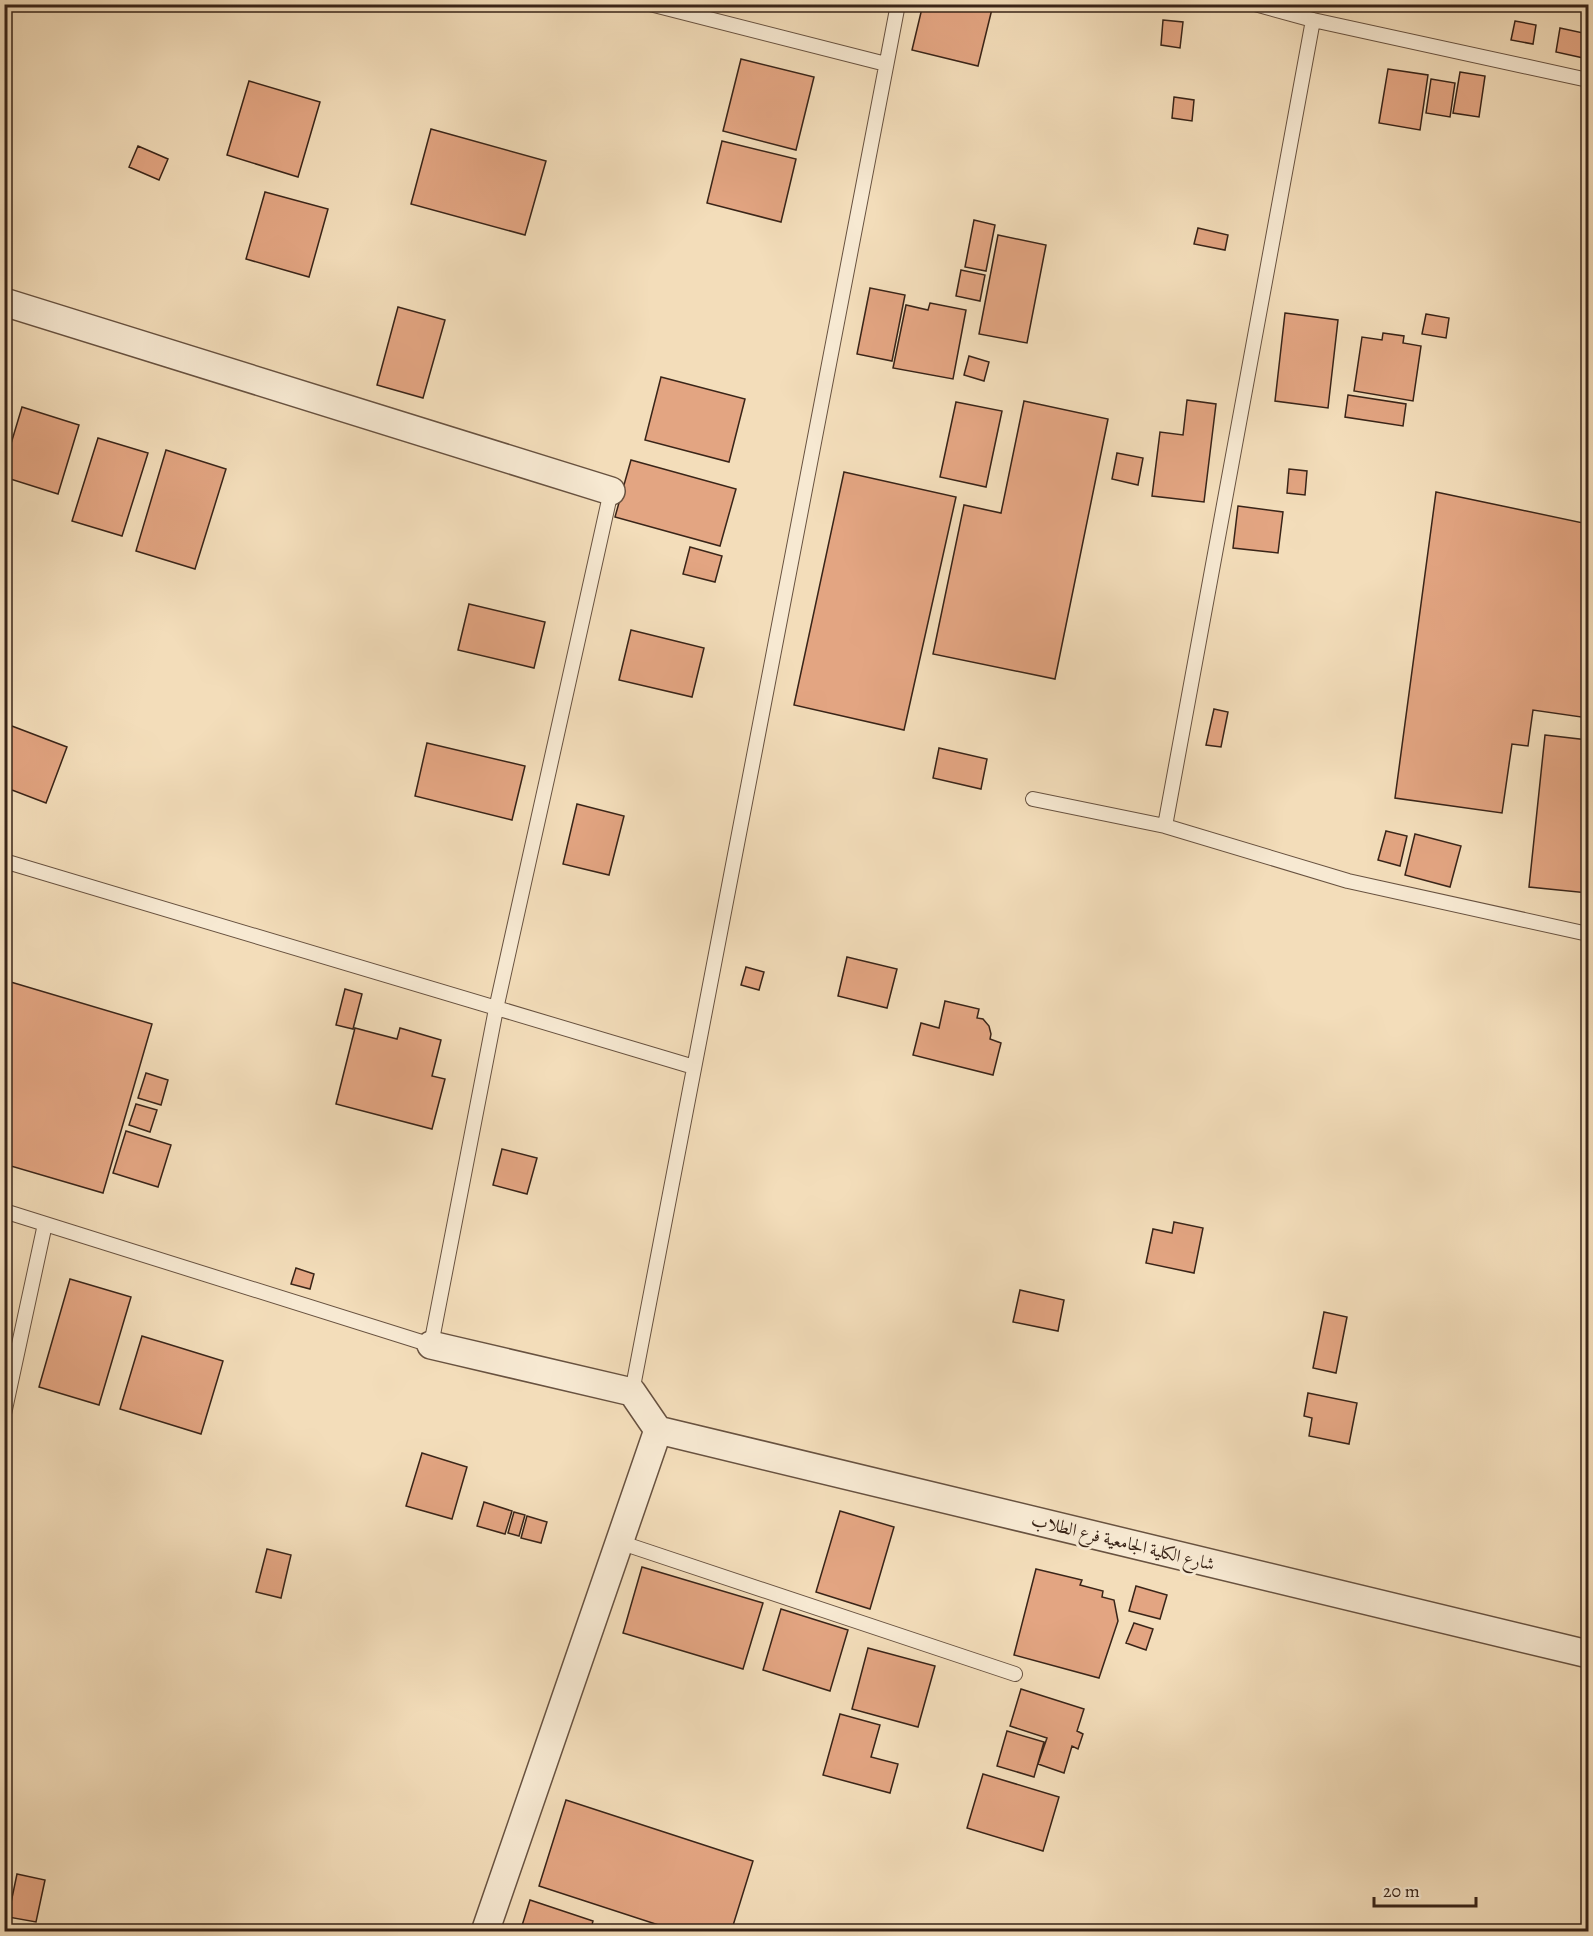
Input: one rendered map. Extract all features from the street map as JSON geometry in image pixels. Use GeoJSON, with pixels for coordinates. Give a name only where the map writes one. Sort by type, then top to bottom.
{"type":"FeatureCollection","features":[{"type":"Feature","properties":{"kind":"street"},"geometry":{"type":"LineString","coordinates":[[4,302],[610,491]]}},
{"type":"Feature","properties":{"kind":"street"},"geometry":{"type":"LineString","coordinates":[[431,1345],[632,1392],[658,1430],[485,1932]]}},
{"type":"Feature","properties":{"kind":"street","name":"شارع الكلية الجامعية فرع الطلاب"},"geometry":{"type":"LineString","coordinates":[[658,1430],[1588,1654]]}},
{"type":"Feature","properties":{"kind":"lane"},"geometry":{"type":"LineString","coordinates":[[650,4],[886,64]]}},
{"type":"Feature","properties":{"kind":"lane"},"geometry":{"type":"LineString","coordinates":[[632,1392],[898,4]]}},
{"type":"Feature","properties":{"kind":"lane"},"geometry":{"type":"LineString","coordinates":[[1255,4],[1313,20],[1588,80]]}},
{"type":"Feature","properties":{"kind":"lane"},"geometry":{"type":"LineString","coordinates":[[1165,826],[1313,20]]}},
{"type":"Feature","properties":{"kind":"lane"},"geometry":{"type":"LineString","coordinates":[[4,1211],[431,1345],[496,1009],[610,491]]}},
{"type":"Feature","properties":{"kind":"lane"},"geometry":{"type":"LineString","coordinates":[[1033,799],[1165,826],[1348,880],[1588,934]]}},
{"type":"Feature","properties":{"kind":"lane"},"geometry":{"type":"LineString","coordinates":[[4,861],[694,1066]]}},
{"type":"Feature","properties":{"kind":"lane"},"geometry":{"type":"LineString","coordinates":[[4,1414],[45,1224]]}},
{"type":"Feature","properties":{"kind":"lane"},"geometry":{"type":"LineString","coordinates":[[619,1542],[1016,1674]]}},
{"type":"Feature","properties":{"kind":"building"},"geometry":{"type":"Polygon","coordinates":[[[923,4],[985,4],[984,7],[992,9],[978,66],[912,50],[923,4]]]}},
{"type":"Feature","properties":{"kind":"building"},"geometry":{"type":"Polygon","coordinates":[[[1163,20],[1183,22],[1180,48],[1161,45],[1163,20]]]}},
{"type":"Feature","properties":{"kind":"building"},"geometry":{"type":"Polygon","coordinates":[[[1515,21],[1536,25],[1533,44],[1511,40],[1515,21]]]}},
{"type":"Feature","properties":{"kind":"building"},"geometry":{"type":"Polygon","coordinates":[[[1560,28],[1588,34],[1588,59],[1556,52],[1560,28]]]}},
{"type":"Feature","properties":{"kind":"building"},"geometry":{"type":"Polygon","coordinates":[[[741,59],[814,77],[796,150],[723,131],[741,59]]]}},
{"type":"Feature","properties":{"kind":"building"},"geometry":{"type":"Polygon","coordinates":[[[1388,69],[1428,75],[1420,130],[1379,123],[1388,69]]]}},
{"type":"Feature","properties":{"kind":"building"},"geometry":{"type":"Polygon","coordinates":[[[1460,72],[1485,76],[1479,117],[1453,113],[1460,72]]]}},
{"type":"Feature","properties":{"kind":"building"},"geometry":{"type":"Polygon","coordinates":[[[1431,79],[1455,83],[1450,117],[1426,113],[1431,79]]]}},
{"type":"Feature","properties":{"kind":"building"},"geometry":{"type":"Polygon","coordinates":[[[249,81],[320,102],[298,177],[227,155],[249,81]]]}},
{"type":"Feature","properties":{"kind":"building"},"geometry":{"type":"Polygon","coordinates":[[[1174,97],[1194,100],[1192,121],[1172,118],[1174,97]]]}},
{"type":"Feature","properties":{"kind":"building"},"geometry":{"type":"Polygon","coordinates":[[[431,129],[546,161],[525,235],[411,204],[431,129]]]}},
{"type":"Feature","properties":{"kind":"building"},"geometry":{"type":"Polygon","coordinates":[[[722,141],[796,159],[781,222],[707,203],[722,141]]]}},
{"type":"Feature","properties":{"kind":"building"},"geometry":{"type":"Polygon","coordinates":[[[138,146],[168,159],[159,180],[129,167],[138,146]]]}},
{"type":"Feature","properties":{"kind":"building"},"geometry":{"type":"Polygon","coordinates":[[[265,192],[328,209],[309,277],[246,259],[265,192]]]}},
{"type":"Feature","properties":{"kind":"building"},"geometry":{"type":"Polygon","coordinates":[[[974,220],[995,225],[986,271],[965,267],[974,220]]]}},
{"type":"Feature","properties":{"kind":"building"},"geometry":{"type":"Polygon","coordinates":[[[1198,228],[1228,235],[1225,250],[1194,244],[1198,228]]]}},
{"type":"Feature","properties":{"kind":"building"},"geometry":{"type":"Polygon","coordinates":[[[998,235],[1046,245],[1027,343],[979,334],[998,235]]]}},
{"type":"Feature","properties":{"kind":"building"},"geometry":{"type":"Polygon","coordinates":[[[961,270],[985,275],[980,301],[956,296],[961,270]]]}},
{"type":"Feature","properties":{"kind":"building"},"geometry":{"type":"Polygon","coordinates":[[[870,288],[905,295],[892,361],[857,354],[870,288]]]}},
{"type":"Feature","properties":{"kind":"building"},"geometry":{"type":"Polygon","coordinates":[[[930,303],[966,310],[953,379],[893,368],[906,305],[928,310],[930,303]]]}},
{"type":"Feature","properties":{"kind":"building"},"geometry":{"type":"Polygon","coordinates":[[[398,307],[445,320],[423,398],[377,385],[398,307]]]}},
{"type":"Feature","properties":{"kind":"building"},"geometry":{"type":"Polygon","coordinates":[[[1285,313],[1338,320],[1328,408],[1275,401],[1285,313]]]}},
{"type":"Feature","properties":{"kind":"building"},"geometry":{"type":"Polygon","coordinates":[[[1426,314],[1449,318],[1446,338],[1422,334],[1426,314]]]}},
{"type":"Feature","properties":{"kind":"building"},"geometry":{"type":"Polygon","coordinates":[[[1383,333],[1404,336],[1403,343],[1421,346],[1413,401],[1354,391],[1362,337],[1382,340],[1383,333]]]}},
{"type":"Feature","properties":{"kind":"building"},"geometry":{"type":"Polygon","coordinates":[[[969,356],[989,362],[984,381],[964,375],[969,356]]]}},
{"type":"Feature","properties":{"kind":"building"},"geometry":{"type":"Polygon","coordinates":[[[661,377],[745,399],[729,462],[645,440],[661,377]]]}},
{"type":"Feature","properties":{"kind":"building"},"geometry":{"type":"Polygon","coordinates":[[[1348,395],[1406,404],[1403,426],[1345,417],[1348,395]]]}},
{"type":"Feature","properties":{"kind":"building"},"geometry":{"type":"Polygon","coordinates":[[[1187,400],[1216,404],[1204,502],[1152,496],[1160,432],[1183,435],[1187,400]]]}},
{"type":"Feature","properties":{"kind":"building"},"geometry":{"type":"Polygon","coordinates":[[[1024,401],[1108,419],[1055,679],[933,654],[964,505],[1001,513],[1024,401]]]}},
{"type":"Feature","properties":{"kind":"building"},"geometry":{"type":"Polygon","coordinates":[[[956,402],[1002,411],[986,487],[940,477],[956,402]]]}},
{"type":"Feature","properties":{"kind":"building"},"geometry":{"type":"Polygon","coordinates":[[[22,407],[79,425],[58,494],[4,477],[4,467],[22,407]]]}},
{"type":"Feature","properties":{"kind":"building"},"geometry":{"type":"Polygon","coordinates":[[[98,438],[148,453],[122,536],[72,521],[98,438]]]}},
{"type":"Feature","properties":{"kind":"building"},"geometry":{"type":"Polygon","coordinates":[[[166,450],[226,469],[195,569],[136,551],[166,450]]]}},
{"type":"Feature","properties":{"kind":"building"},"geometry":{"type":"Polygon","coordinates":[[[1117,453],[1143,458],[1138,485],[1112,479],[1117,453]]]}},
{"type":"Feature","properties":{"kind":"building"},"geometry":{"type":"Polygon","coordinates":[[[631,460],[736,489],[720,546],[615,517],[631,460]]]}},
{"type":"Feature","properties":{"kind":"building"},"geometry":{"type":"Polygon","coordinates":[[[1289,469],[1307,471],[1305,495],[1287,493],[1289,469]]]}},
{"type":"Feature","properties":{"kind":"building"},"geometry":{"type":"Polygon","coordinates":[[[844,472],[956,497],[904,730],[794,705],[844,472]]]}},
{"type":"Feature","properties":{"kind":"building"},"geometry":{"type":"Polygon","coordinates":[[[1436,492],[1588,524],[1588,718],[1533,710],[1528,746],[1512,744],[1502,813],[1395,798],[1436,492]]]}},
{"type":"Feature","properties":{"kind":"building"},"geometry":{"type":"Polygon","coordinates":[[[1238,506],[1283,512],[1278,553],[1233,548],[1238,506]]]}},
{"type":"Feature","properties":{"kind":"building"},"geometry":{"type":"Polygon","coordinates":[[[690,547],[722,556],[715,582],[683,574],[690,547]]]}},
{"type":"Feature","properties":{"kind":"building"},"geometry":{"type":"Polygon","coordinates":[[[469,604],[545,622],[534,668],[458,650],[469,604]]]}},
{"type":"Feature","properties":{"kind":"building"},"geometry":{"type":"Polygon","coordinates":[[[631,630],[704,648],[692,697],[619,680],[631,630]]]}},
{"type":"Feature","properties":{"kind":"building"},"geometry":{"type":"Polygon","coordinates":[[[1214,709],[1228,712],[1221,747],[1206,745],[1214,709]]]}},
{"type":"Feature","properties":{"kind":"building"},"geometry":{"type":"Polygon","coordinates":[[[4,723],[67,747],[46,803],[4,787],[4,723]]]}},
{"type":"Feature","properties":{"kind":"building"},"geometry":{"type":"Polygon","coordinates":[[[1545,735],[1588,740],[1588,893],[1529,887],[1545,735]]]}},
{"type":"Feature","properties":{"kind":"building"},"geometry":{"type":"Polygon","coordinates":[[[427,743],[525,766],[512,820],[415,796],[427,743]]]}},
{"type":"Feature","properties":{"kind":"building"},"geometry":{"type":"Polygon","coordinates":[[[939,748],[987,759],[981,789],[933,778],[939,748]]]}},
{"type":"Feature","properties":{"kind":"building"},"geometry":{"type":"Polygon","coordinates":[[[577,804],[624,816],[609,875],[563,864],[577,804]]]}},
{"type":"Feature","properties":{"kind":"building"},"geometry":{"type":"Polygon","coordinates":[[[1386,831],[1407,836],[1400,866],[1378,860],[1386,831]]]}},
{"type":"Feature","properties":{"kind":"building"},"geometry":{"type":"Polygon","coordinates":[[[1415,834],[1461,846],[1450,887],[1405,875],[1415,834]]]}},
{"type":"Feature","properties":{"kind":"building"},"geometry":{"type":"Polygon","coordinates":[[[847,957],[897,969],[887,1008],[838,996],[847,957]]]}},
{"type":"Feature","properties":{"kind":"building"},"geometry":{"type":"Polygon","coordinates":[[[746,967],[764,972],[759,990],[741,985],[746,967]]]}},
{"type":"Feature","properties":{"kind":"building"},"geometry":{"type":"Polygon","coordinates":[[[4,980],[152,1024],[103,1193],[4,1164],[4,980]]]}},
{"type":"Feature","properties":{"kind":"building"},"geometry":{"type":"Polygon","coordinates":[[[345,989],[362,994],[353,1029],[336,1025],[345,989]]]}},
{"type":"Feature","properties":{"kind":"building"},"geometry":{"type":"Polygon","coordinates":[[[945,1001],[979,1009],[977,1018],[983,1019],[989,1026],[990,1039],[1001,1043],[993,1075],[913,1055],[921,1023],[939,1028],[945,1001]]]}},
{"type":"Feature","properties":{"kind":"building"},"geometry":{"type":"Polygon","coordinates":[[[355,1028],[397,1039],[400,1028],[441,1040],[432,1076],[445,1079],[432,1129],[336,1104],[355,1028]]]}},
{"type":"Feature","properties":{"kind":"building"},"geometry":{"type":"Polygon","coordinates":[[[146,1073],[168,1080],[161,1105],[138,1098],[146,1073]]]}},
{"type":"Feature","properties":{"kind":"building"},"geometry":{"type":"Polygon","coordinates":[[[136,1104],[157,1110],[150,1132],[129,1125],[136,1104]]]}},
{"type":"Feature","properties":{"kind":"building"},"geometry":{"type":"Polygon","coordinates":[[[126,1131],[171,1145],[158,1187],[113,1173],[126,1131]]]}},
{"type":"Feature","properties":{"kind":"building"},"geometry":{"type":"Polygon","coordinates":[[[502,1149],[537,1158],[527,1194],[493,1185],[502,1149]]]}},
{"type":"Feature","properties":{"kind":"building"},"geometry":{"type":"Polygon","coordinates":[[[1174,1222],[1203,1228],[1194,1273],[1146,1263],[1153,1229],[1172,1233],[1174,1222]]]}},
{"type":"Feature","properties":{"kind":"building"},"geometry":{"type":"Polygon","coordinates":[[[296,1268],[314,1274],[310,1289],[291,1284],[296,1268]]]}},
{"type":"Feature","properties":{"kind":"building"},"geometry":{"type":"Polygon","coordinates":[[[70,1279],[131,1297],[99,1405],[39,1387],[70,1279]]]}},
{"type":"Feature","properties":{"kind":"building"},"geometry":{"type":"Polygon","coordinates":[[[1020,1290],[1064,1300],[1058,1331],[1013,1322],[1020,1290]]]}},
{"type":"Feature","properties":{"kind":"building"},"geometry":{"type":"Polygon","coordinates":[[[1324,1312],[1347,1317],[1336,1373],[1313,1368],[1324,1312]]]}},
{"type":"Feature","properties":{"kind":"building"},"geometry":{"type":"Polygon","coordinates":[[[142,1336],[223,1361],[201,1434],[120,1409],[142,1336]]]}},
{"type":"Feature","properties":{"kind":"building"},"geometry":{"type":"Polygon","coordinates":[[[1308,1393],[1357,1403],[1349,1444],[1309,1436],[1312,1418],[1304,1416],[1308,1393]]]}},
{"type":"Feature","properties":{"kind":"building"},"geometry":{"type":"Polygon","coordinates":[[[422,1453],[467,1467],[452,1519],[406,1506],[422,1453]]]}},
{"type":"Feature","properties":{"kind":"building"},"geometry":{"type":"Polygon","coordinates":[[[484,1502],[512,1511],[505,1534],[477,1526],[484,1502]]]}},
{"type":"Feature","properties":{"kind":"building"},"geometry":{"type":"Polygon","coordinates":[[[840,1511],[894,1527],[870,1609],[816,1592],[840,1511]]]}},
{"type":"Feature","properties":{"kind":"building"},"geometry":{"type":"Polygon","coordinates":[[[514,1512],[525,1515],[519,1536],[508,1533],[514,1512]]]}},
{"type":"Feature","properties":{"kind":"building"},"geometry":{"type":"Polygon","coordinates":[[[527,1516],[547,1522],[541,1543],[521,1538],[527,1516]]]}},
{"type":"Feature","properties":{"kind":"building"},"geometry":{"type":"Polygon","coordinates":[[[267,1549],[291,1555],[281,1598],[256,1592],[267,1549]]]}},
{"type":"Feature","properties":{"kind":"building"},"geometry":{"type":"Polygon","coordinates":[[[642,1567],[763,1603],[743,1669],[623,1633],[642,1567]]]}},
{"type":"Feature","properties":{"kind":"building"},"geometry":{"type":"Polygon","coordinates":[[[1036,1569],[1082,1580],[1080,1585],[1103,1591],[1102,1597],[1114,1600],[1118,1621],[1099,1678],[1014,1655],[1036,1569]]]}},
{"type":"Feature","properties":{"kind":"building"},"geometry":{"type":"Polygon","coordinates":[[[1136,1586],[1167,1595],[1160,1619],[1129,1611],[1136,1586]]]}},
{"type":"Feature","properties":{"kind":"building"},"geometry":{"type":"Polygon","coordinates":[[[781,1609],[848,1630],[830,1691],[763,1670],[781,1609]]]}},
{"type":"Feature","properties":{"kind":"building"},"geometry":{"type":"Polygon","coordinates":[[[1134,1623],[1153,1629],[1146,1650],[1126,1643],[1134,1623]]]}},
{"type":"Feature","properties":{"kind":"building"},"geometry":{"type":"Polygon","coordinates":[[[868,1648],[935,1666],[918,1727],[852,1709],[868,1648]]]}},
{"type":"Feature","properties":{"kind":"building"},"geometry":{"type":"Polygon","coordinates":[[[1021,1689],[1084,1709],[1077,1731],[1083,1734],[1078,1749],[1072,1746],[1064,1773],[1038,1764],[1047,1738],[1010,1726],[1021,1689]]]}},
{"type":"Feature","properties":{"kind":"building"},"geometry":{"type":"Polygon","coordinates":[[[840,1714],[880,1725],[871,1757],[898,1764],[890,1793],[823,1775],[840,1714]]]}},
{"type":"Feature","properties":{"kind":"building"},"geometry":{"type":"Polygon","coordinates":[[[1007,1731],[1044,1742],[1034,1777],[997,1766],[1007,1731]]]}},
{"type":"Feature","properties":{"kind":"building"},"geometry":{"type":"Polygon","coordinates":[[[983,1774],[1059,1797],[1043,1851],[967,1828],[983,1774]]]}},
{"type":"Feature","properties":{"kind":"building"},"geometry":{"type":"Polygon","coordinates":[[[566,1800],[753,1861],[731,1932],[680,1932],[539,1886],[566,1800]]]}},
{"type":"Feature","properties":{"kind":"building"},"geometry":{"type":"Polygon","coordinates":[[[17,1874],[45,1880],[36,1922],[8,1917],[17,1874]]]}},
{"type":"Feature","properties":{"kind":"building"},"geometry":{"type":"Polygon","coordinates":[[[530,1900],[593,1921],[590,1932],[520,1932],[530,1900]]]}},
{"type":"Feature","properties":{"kind":"building"},"geometry":{"type":"Polygon","coordinates":[[[1017,1925],[1040,1932],[1015,1932],[1017,1925]]]}}]}
